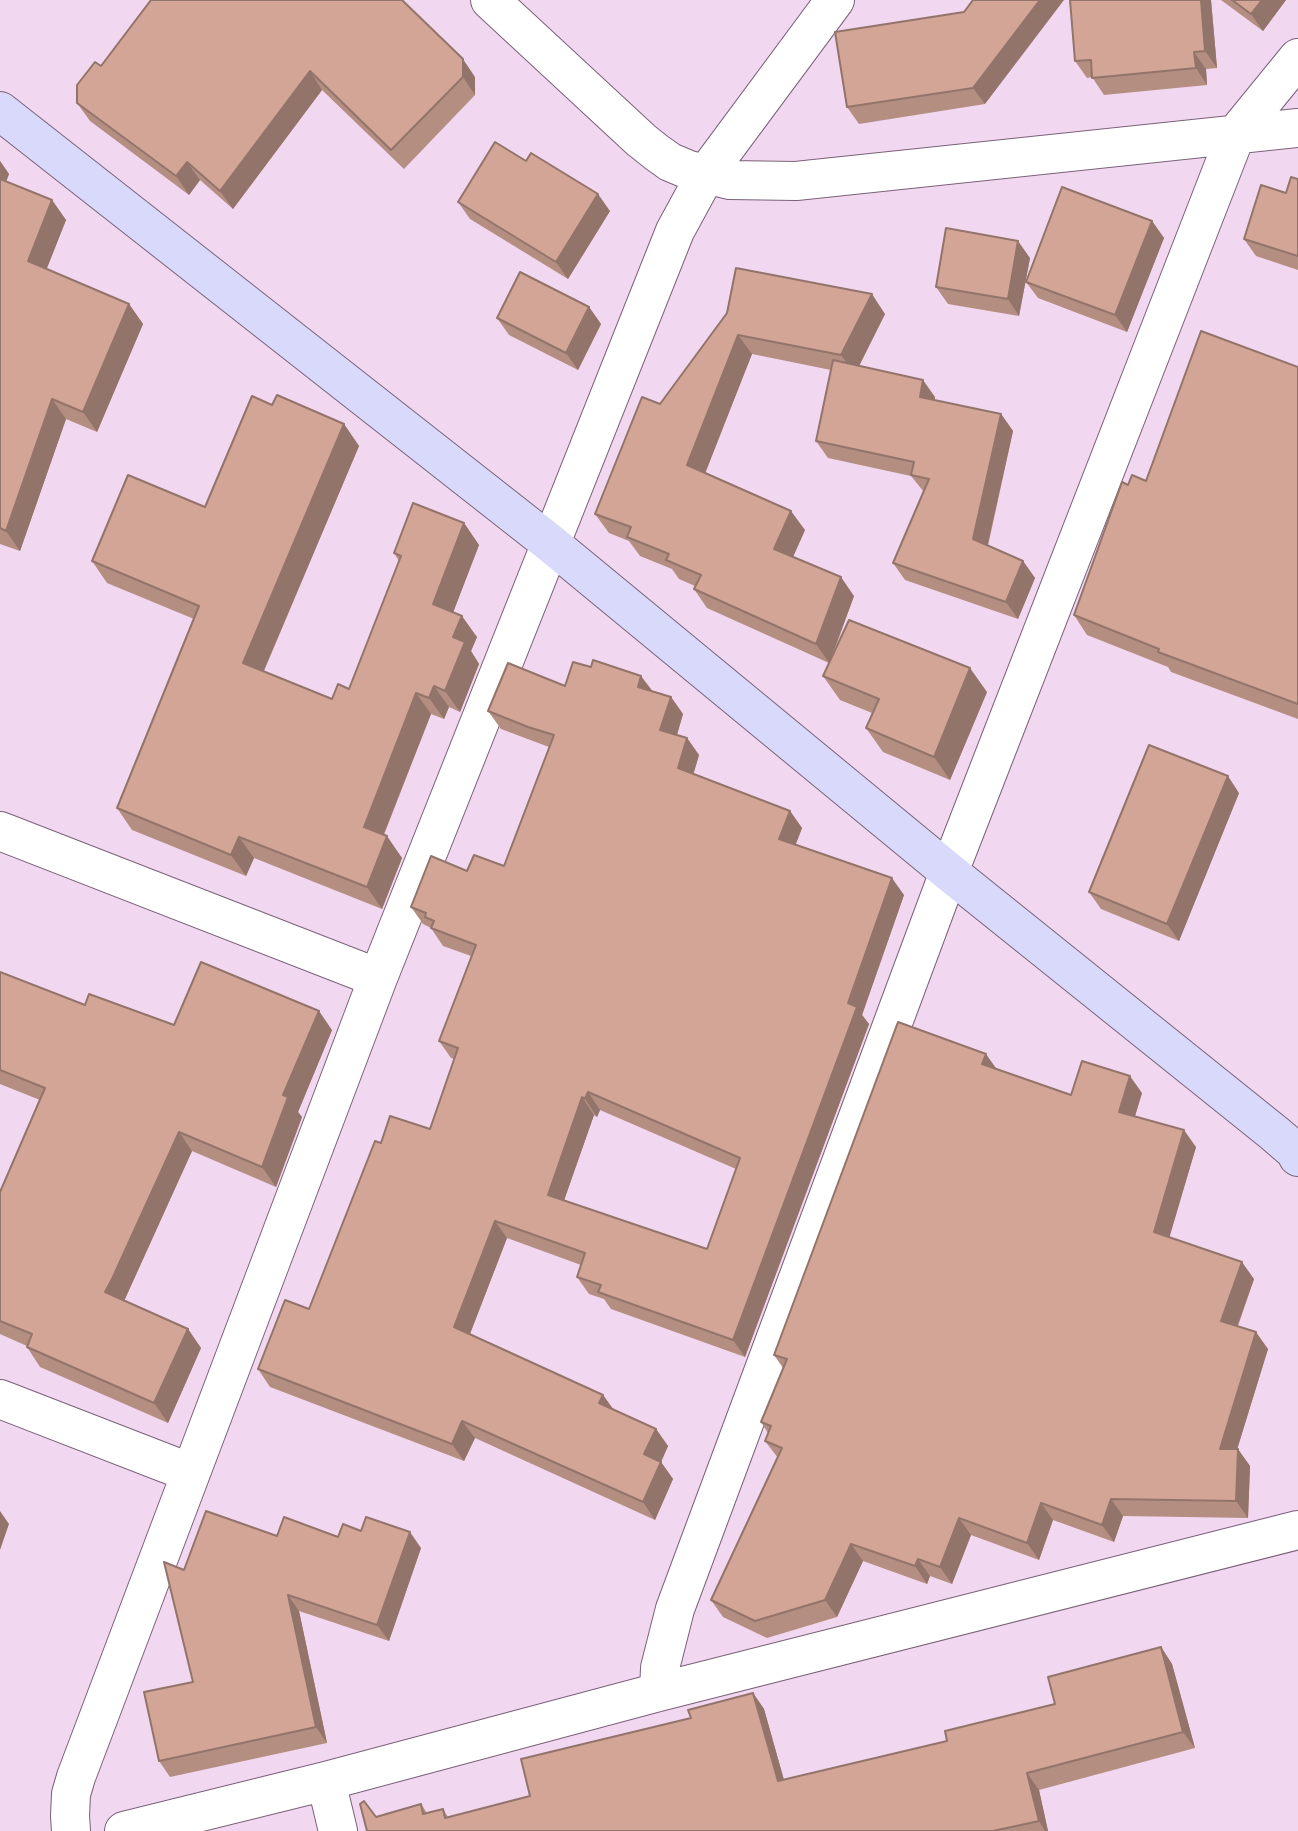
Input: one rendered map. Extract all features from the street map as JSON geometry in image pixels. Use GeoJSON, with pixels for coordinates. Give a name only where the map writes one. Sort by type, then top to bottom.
{"type":"FeatureCollection","features":[{"type":"Feature","properties":{"kind":"street"},"geometry":{"type":"LineString","coordinates":[[491,0],[641,140],[670,162],[689,170],[730,180],[796,181],[1298,128]]}},
{"type":"Feature","properties":{"kind":"street"},"geometry":{"type":"LineString","coordinates":[[71,1831],[71,1794],[76,1777],[378,978],[675,231],[706,174],[835,0]]}},
{"type":"Feature","properties":{"kind":"street"},"geometry":{"type":"LineString","coordinates":[[659,1692],[660,1668],[676,1609],[949,872],[1236,134],[1298,58]]}},
{"type":"Feature","properties":{"kind":"street"},"geometry":{"type":"LineString","coordinates":[[0,111],[550,543],[949,872],[1274,1133],[1298,1157]]}},
{"type":"Feature","properties":{"kind":"street"},"geometry":{"type":"LineString","coordinates":[[0,831],[378,978]]}},
{"type":"Feature","properties":{"kind":"street"},"geometry":{"type":"LineString","coordinates":[[0,1399],[191,1473]]}},
{"type":"Feature","properties":{"kind":"street"},"geometry":{"type":"LineString","coordinates":[[124,1831],[1298,1530]]}},
{"type":"Feature","properties":{"kind":"street"},"geometry":{"type":"LineString","coordinates":[[326,1781],[338,1831]]}},
{"type":"Feature","properties":{"kind":"building"},"geometry":{"type":"Polygon","coordinates":[[[151,0],[402,0],[463,59],[463,77],[391,150],[310,71],[220,191],[187,162],[176,176],[77,103],[77,85],[95,62],[101,66],[151,0]]]}},
{"type":"Feature","properties":{"kind":"building"},"geometry":{"type":"Polygon","coordinates":[[[973,0],[1040,0],[973,88],[847,107],[835,32],[964,12],[973,0]]]}},
{"type":"Feature","properties":{"kind":"building"},"geometry":{"type":"Polygon","coordinates":[[[1070,0],[1201,0],[1205,51],[1194,52],[1196,68],[1092,78],[1091,60],[1075,61],[1070,0]]]}},
{"type":"Feature","properties":{"kind":"building"},"geometry":{"type":"Polygon","coordinates":[[[1232,0],[1262,0],[1251,14],[1232,0]]]}},
{"type":"Feature","properties":{"kind":"building"},"geometry":{"type":"Polygon","coordinates":[[[495,142],[526,161],[531,153],[598,194],[556,262],[458,202],[495,142]]]}},
{"type":"Feature","properties":{"kind":"building"},"geometry":{"type":"Polygon","coordinates":[[[1291,177],[1298,179],[1298,256],[1244,239],[1261,185],[1286,193],[1291,177]]]}},
{"type":"Feature","properties":{"kind":"building"},"geometry":{"type":"Polygon","coordinates":[[[0,179],[52,200],[28,261],[129,304],[83,412],[52,399],[6,531],[0,528],[0,179]]]}},
{"type":"Feature","properties":{"kind":"building"},"geometry":{"type":"Polygon","coordinates":[[[1062,187],[1152,221],[1115,315],[1026,282],[1062,187]]]}},
{"type":"Feature","properties":{"kind":"building"},"geometry":{"type":"Polygon","coordinates":[[[946,228],[1018,241],[1008,299],[936,287],[946,228]]]}},
{"type":"Feature","properties":{"kind":"building"},"geometry":{"type":"Polygon","coordinates":[[[736,268],[872,294],[841,355],[738,335],[687,465],[791,511],[774,549],[841,577],[816,644],[694,589],[701,575],[666,560],[669,554],[627,537],[631,527],[595,514],[642,397],[660,404],[727,313],[736,268]]]}},
{"type":"Feature","properties":{"kind":"building"},"geometry":{"type":"Polygon","coordinates":[[[520,272],[589,307],[566,353],[497,318],[520,272]]]}},
{"type":"Feature","properties":{"kind":"building"},"geometry":{"type":"Polygon","coordinates":[[[1201,331],[1298,367],[1298,704],[1158,652],[1159,649],[1074,615],[1122,482],[1128,485],[1132,475],[1146,481],[1201,331]]]}},
{"type":"Feature","properties":{"kind":"building"},"geometry":{"type":"Polygon","coordinates":[[[833,360],[923,380],[920,397],[1001,414],[973,539],[1023,561],[1006,602],[893,563],[929,479],[911,475],[914,462],[816,441],[833,360]]]}},
{"type":"Feature","properties":{"kind":"building"},"geometry":{"type":"Polygon","coordinates":[[[277,395],[344,424],[243,663],[332,699],[338,684],[349,689],[401,556],[394,553],[413,503],[464,523],[433,604],[462,616],[453,637],[465,642],[445,691],[434,686],[429,698],[416,693],[364,827],[387,836],[367,887],[239,837],[231,855],[117,808],[199,606],[92,561],[128,475],[205,507],[252,396],[272,405],[277,395]]]}},
{"type":"Feature","properties":{"kind":"building"},"geometry":{"type":"Polygon","coordinates":[[[849,620],[970,668],[934,757],[866,728],[879,699],[823,676],[849,620]]]}},
{"type":"Feature","properties":{"kind":"building"},"geometry":{"type":"Polygon","coordinates":[[[593,660],[641,676],[638,687],[671,697],[660,730],[687,738],[678,768],[790,811],[779,839],[892,878],[848,1003],[857,1007],[733,1340],[598,1292],[601,1285],[577,1277],[585,1253],[495,1221],[454,1327],[603,1395],[599,1403],[656,1429],[644,1454],[661,1462],[643,1502],[462,1421],[452,1444],[258,1369],[285,1300],[309,1309],[375,1141],[381,1143],[390,1116],[430,1129],[458,1048],[439,1041],[476,945],[431,928],[434,921],[425,917],[426,913],[411,907],[431,856],[467,871],[474,855],[504,866],[554,735],[488,711],[508,663],[565,686],[573,662],[591,667],[593,660]],[[588,1092],[585,1099],[582,1097],[548,1195],[707,1249],[740,1158],[588,1092]]]}},
{"type":"Feature","properties":{"kind":"building"},"geometry":{"type":"Polygon","coordinates":[[[1149,745],[1228,776],[1167,924],[1089,892],[1149,745]]]}},
{"type":"Feature","properties":{"kind":"building"},"geometry":{"type":"Polygon","coordinates":[[[201,962],[319,1011],[283,1095],[288,1097],[262,1167],[179,1132],[105,1292],[188,1329],[154,1403],[27,1347],[32,1334],[0,1321],[0,1192],[45,1088],[0,1070],[0,972],[85,1005],[89,994],[174,1025],[201,962]]]}},
{"type":"Feature","properties":{"kind":"building"},"geometry":{"type":"Polygon","coordinates":[[[898,1022],[986,1054],[982,1064],[1071,1095],[1082,1061],[1130,1076],[1119,1112],[1184,1130],[1154,1232],[1242,1262],[1221,1321],[1256,1332],[1220,1449],[1238,1449],[1236,1501],[1111,1499],[1102,1525],[1041,1503],[1027,1543],[959,1518],[940,1567],[918,1559],[915,1566],[851,1544],[825,1600],[755,1621],[711,1600],[782,1448],[765,1441],[771,1426],[761,1422],[787,1359],[774,1355],[898,1022]]]}},
{"type":"Feature","properties":{"kind":"building"},"geometry":{"type":"Polygon","coordinates":[[[206,1511],[277,1536],[284,1517],[338,1537],[343,1524],[361,1531],[366,1517],[410,1532],[377,1625],[288,1595],[316,1727],[159,1761],[144,1692],[193,1682],[164,1562],[184,1570],[206,1511]]]}},
{"type":"Feature","properties":{"kind":"building"},"geometry":{"type":"Polygon","coordinates":[[[1161,1647],[1183,1732],[1027,1773],[1039,1821],[993,1831],[367,1831],[360,1804],[364,1801],[376,1817],[421,1804],[423,1814],[443,1809],[445,1818],[530,1796],[521,1759],[691,1718],[688,1710],[753,1693],[778,1781],[947,1741],[945,1731],[1055,1704],[1048,1677],[1161,1647]]]}}]}
